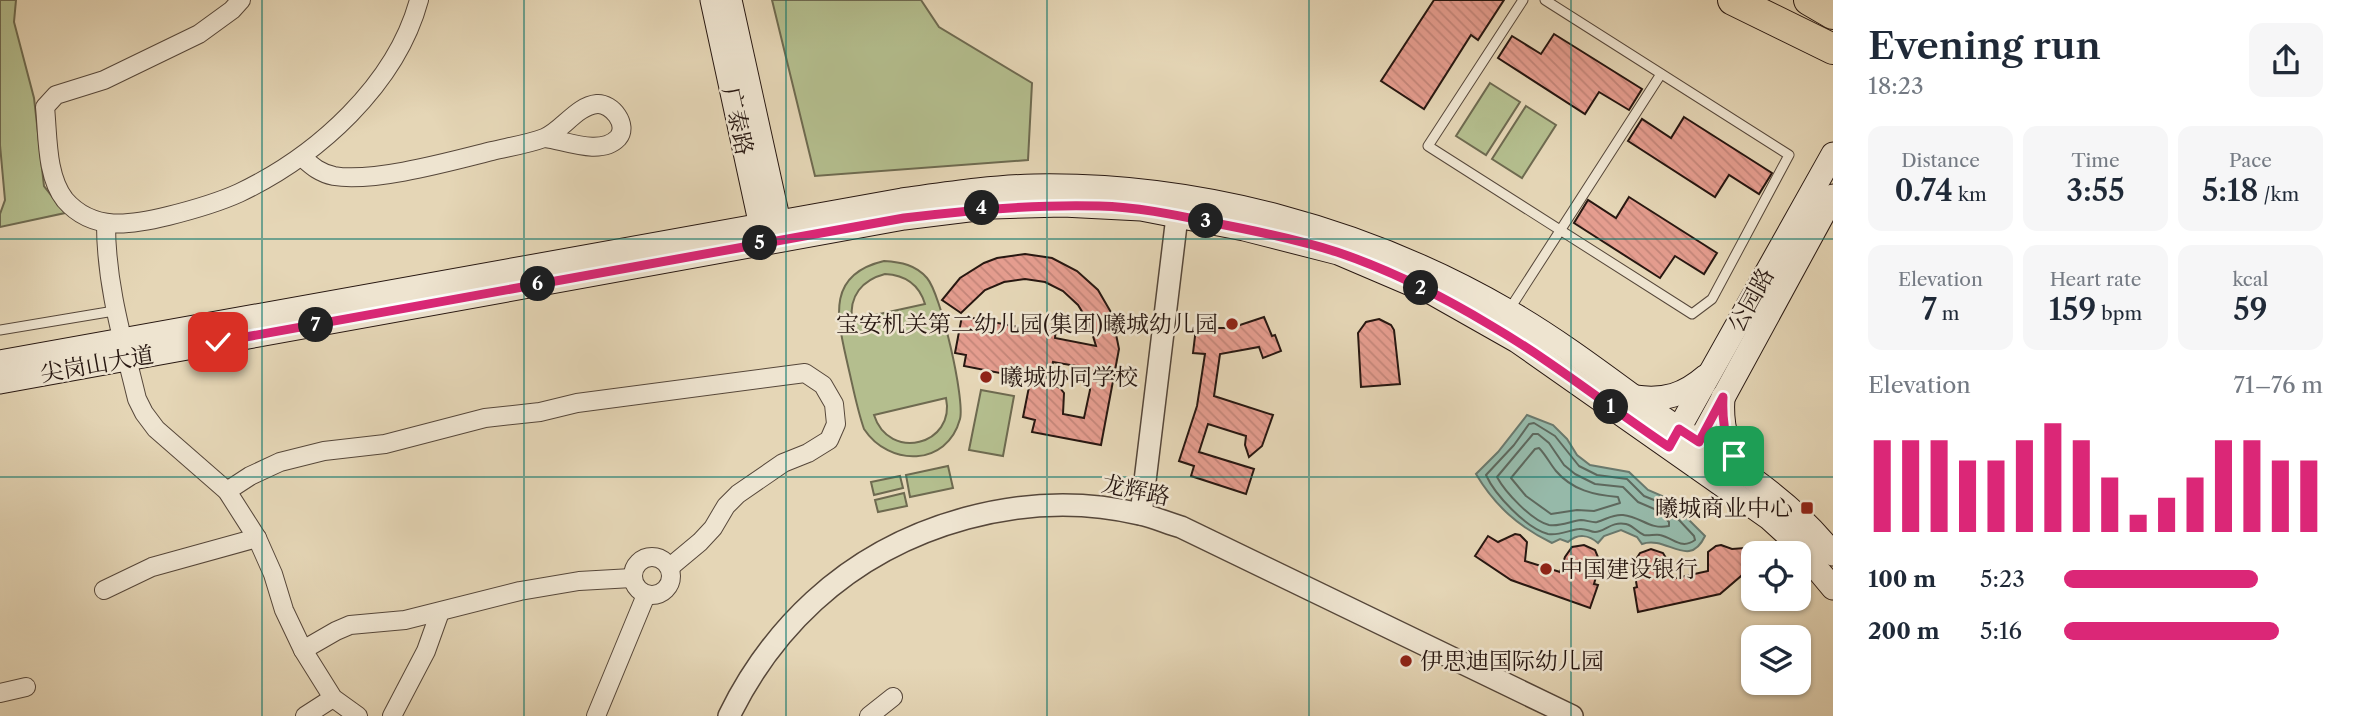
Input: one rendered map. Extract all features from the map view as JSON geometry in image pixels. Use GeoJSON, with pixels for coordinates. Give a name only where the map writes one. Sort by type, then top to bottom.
{"type":"FeatureCollection","features":[{"type":"Feature","properties":{"kind":"highway"},"geometry":{"type":"LineString","coordinates":[[1733,0],[1833,49]]}},
{"type":"Feature","properties":{"kind":"highway"},"geometry":{"type":"LineString","coordinates":[[1809,0],[1833,14]]}},
{"type":"Feature","properties":{"kind":"main road","name":"广泰路"},"geometry":{"type":"LineString","coordinates":[[712,0],[772,232]]}},
{"type":"Feature","properties":{"kind":"main road","name":"广泰路"},"geometry":{"type":"LineString","coordinates":[[730,0],[772,232]]}},
{"type":"Feature","properties":{"kind":"main road","name":"公园路"},"geometry":{"type":"LineString","coordinates":[[1684,445],[1712,372],[1833,154]]}},
{"type":"Feature","properties":{"kind":"main road","name":"尖岗山大道"},"geometry":{"type":"LineString","coordinates":[[0,382],[124,350],[772,232],[937,195],[1032,186],[1104,188],[1178,206],[1317,227],[1419,265],[1508,311],[1633,397],[1792,539],[1833,588]]}},
{"type":"Feature","properties":{"kind":"main road","name":"公园路"},"geometry":{"type":"LineString","coordinates":[[1684,445],[1723,397],[1833,196]]}},
{"type":"Feature","properties":{"kind":"main road","name":"尖岗山大道"},"geometry":{"type":"LineString","coordinates":[[1178,206],[1244,229],[1338,253],[1434,294],[1517,341],[1684,445],[1745,472],[1797,516],[1833,554]]}},
{"type":"Feature","properties":{"kind":"main road","name":"尖岗山大道"},"geometry":{"type":"LineString","coordinates":[[0,362],[124,350]]}},
{"type":"Feature","properties":{"kind":"main road"},"geometry":{"type":"LineString","coordinates":[[1633,397],[1673,397],[1712,372]]}},
{"type":"Feature","properties":{"kind":"main road"},"geometry":{"type":"LineString","coordinates":[[1723,397],[1722,413],[1726,438],[1745,472]]}},
{"type":"Feature","properties":{"kind":"street"},"geometry":{"type":"LineString","coordinates":[[241,0],[232,10],[199,34],[104,80],[66,90],[48,101],[45,107],[54,178],[64,198],[82,215],[106,224],[146,221],[196,209],[239,193],[303,158],[345,119],[375,84],[400,49],[419,0]]}},
{"type":"Feature","properties":{"kind":"street"},"geometry":{"type":"LineString","coordinates":[[303,158],[317,171],[337,176],[360,177],[404,171],[546,138]]}},
{"type":"Feature","properties":{"kind":"street"},"geometry":{"type":"LineString","coordinates":[[1141,514],[1178,206]]}},
{"type":"Feature","properties":{"kind":"street"},"geometry":{"type":"LineString","coordinates":[[106,224],[106,249],[114,311],[138,400],[156,429],[227,491],[257,538],[273,574],[284,610],[303,650],[333,698],[358,716]]}},
{"type":"Feature","properties":{"kind":"street"},"geometry":{"type":"LineString","coordinates":[[227,491],[250,476],[280,462],[324,452],[385,444],[485,418],[805,373],[824,385],[834,404],[836,424],[828,440],[808,453],[783,463],[738,494],[700,542],[670,567]]}},
{"type":"Feature","properties":{"kind":"street","name":"龙辉路"},"geometry":{"type":"LineString","coordinates":[[729,716],[757,667],[783,632],[814,601],[848,573],[885,550],[946,525],[1010,509],[1054,506],[1097,507],[1141,514],[1181,527],[1564,715]]}},
{"type":"Feature","properties":{"kind":"street"},"geometry":{"type":"LineString","coordinates":[[104,590],[152,567],[257,538]]}},
{"type":"Feature","properties":{"kind":"street"},"geometry":{"type":"LineString","coordinates":[[648,557],[664,560],[670,567],[672,576],[668,587],[660,594],[646,594],[634,584],[632,578],[636,565],[648,557]]}},
{"type":"Feature","properties":{"kind":"street"},"geometry":{"type":"LineString","coordinates":[[303,650],[350,625],[405,620],[520,591],[579,580],[632,578]]}},
{"type":"Feature","properties":{"kind":"street"},"geometry":{"type":"LineString","coordinates":[[596,716],[646,594]]}},
{"type":"Feature","properties":{"kind":"street"},"geometry":{"type":"LineString","coordinates":[[391,716],[426,651],[440,612]]}},
{"type":"Feature","properties":{"kind":"street"},"geometry":{"type":"LineString","coordinates":[[0,693],[26,687]]}},
{"type":"Feature","properties":{"kind":"street"},"geometry":{"type":"LineString","coordinates":[[869,716],[893,697]]}},
{"type":"Feature","properties":{"kind":"street"},"geometry":{"type":"LineString","coordinates":[[305,716],[333,698]]}},
{"type":"Feature","properties":{"kind":"lane"},"geometry":{"type":"LineString","coordinates":[[1523,0],[1428,146],[1692,314],[1712,299],[1789,155],[1545,0]]}},
{"type":"Feature","properties":{"kind":"lane"},"geometry":{"type":"LineString","coordinates":[[1508,311],[1661,74]]}},
{"type":"Feature","properties":{"kind":"lane"},"geometry":{"type":"LineString","coordinates":[[0,330],[114,311]]}},
{"type":"Feature","properties":{"kind":"shaded area"},"geometry":{"type":"Polygon","coordinates":[[[0,0],[16,0],[14,22],[34,98],[44,186],[65,213],[0,227],[0,214],[5,200],[0,145],[0,0]]]}},
{"type":"Feature","properties":{"kind":"shaded area"},"geometry":{"type":"Polygon","coordinates":[[[772,0],[921,0],[939,27],[1032,83],[1028,160],[815,176],[772,0]]]}},
{"type":"Feature","properties":{"kind":"shaded area"},"geometry":{"type":"Polygon","coordinates":[[[1490,83],[1520,102],[1486,155],[1456,136],[1490,83]]]}},
{"type":"Feature","properties":{"kind":"shaded area"},"geometry":{"type":"Polygon","coordinates":[[[1526,106],[1556,125],[1522,178],[1492,159],[1526,106]]]}},
{"type":"Feature","properties":{"kind":"shaded area"},"geometry":{"type":"Polygon","coordinates":[[[884,261],[913,267],[927,278],[939,304],[961,408],[960,419],[953,435],[943,446],[931,453],[916,456],[888,450],[864,429],[839,317],[844,289],[852,277],[865,268],[884,261]],[[885,274],[870,280],[859,290],[853,304],[852,320],[925,304],[919,291],[910,282],[899,276],[885,274]],[[946,398],[874,415],[882,430],[893,439],[906,443],[919,442],[932,436],[941,427],[946,414],[946,398]]]}},
{"type":"Feature","properties":{"kind":"shaded area"},"geometry":{"type":"Polygon","coordinates":[[[981,390],[1014,396],[1003,456],[969,450],[981,390]]]}},
{"type":"Feature","properties":{"kind":"shaded area"},"geometry":{"type":"Polygon","coordinates":[[[948,466],[953,488],[910,497],[906,475],[948,466]]]}},
{"type":"Feature","properties":{"kind":"shaded area"},"geometry":{"type":"Polygon","coordinates":[[[900,476],[903,488],[874,495],[871,482],[900,476]]]}},
{"type":"Feature","properties":{"kind":"shaded area"},"geometry":{"type":"Polygon","coordinates":[[[904,493],[907,506],[878,512],[875,500],[904,493]]]}},
{"type":"Feature","properties":{"kind":"water"},"geometry":{"type":"Polygon","coordinates":[[[1527,415],[1553,425],[1567,439],[1577,455],[1590,465],[1629,472],[1648,490],[1667,498],[1705,536],[1699,546],[1685,551],[1651,542],[1642,544],[1637,537],[1621,530],[1604,536],[1598,543],[1583,536],[1568,542],[1560,539],[1552,543],[1518,523],[1491,496],[1476,474],[1498,452],[1527,415]]]}},
{"type":"Feature","properties":{"kind":"building"},"geometry":{"type":"Polygon","coordinates":[[[1434,0],[1504,0],[1478,40],[1471,35],[1424,109],[1381,81],[1434,0]]]}},
{"type":"Feature","properties":{"kind":"building"},"geometry":{"type":"Polygon","coordinates":[[[1554,34],[1642,89],[1629,110],[1599,92],[1585,114],[1498,58],[1512,36],[1541,54],[1554,34]]]}},
{"type":"Feature","properties":{"kind":"building"},"geometry":{"type":"Polygon","coordinates":[[[1684,117],[1772,173],[1759,194],[1729,175],[1715,197],[1628,141],[1642,119],[1671,138],[1684,117]]]}},
{"type":"Feature","properties":{"kind":"building"},"geometry":{"type":"Polygon","coordinates":[[[1629,197],[1717,253],[1704,274],[1675,256],[1660,278],[1574,223],[1588,200],[1616,218],[1629,197]]]}},
{"type":"Feature","properties":{"kind":"building"},"geometry":{"type":"Polygon","coordinates":[[[1025,254],[1052,258],[1077,271],[1098,290],[1112,314],[1119,349],[1101,445],[1032,432],[1035,420],[1023,417],[1030,382],[1021,380],[1021,377],[964,366],[966,355],[955,353],[962,316],[1039,331],[1041,325],[1056,328],[1055,338],[1096,346],[1089,323],[1078,305],[1063,291],[1045,282],[1025,279],[1004,282],[985,290],[961,313],[942,300],[960,278],[997,258],[1025,254]],[[1053,362],[1048,383],[1060,388],[1064,393],[1063,414],[1084,418],[1090,390],[1088,368],[1053,362]]]}},
{"type":"Feature","properties":{"kind":"building"},"geometry":{"type":"Polygon","coordinates":[[[1264,317],[1281,351],[1263,358],[1259,347],[1220,354],[1214,396],[1273,415],[1262,446],[1249,457],[1245,445],[1246,436],[1208,424],[1199,452],[1254,469],[1246,494],[1191,476],[1194,466],[1179,461],[1197,406],[1205,354],[1193,353],[1196,328],[1231,328],[1264,317]]]}},
{"type":"Feature","properties":{"kind":"building"},"geometry":{"type":"Polygon","coordinates":[[[1379,319],[1391,325],[1394,330],[1400,384],[1361,387],[1358,333],[1366,322],[1379,319]]]}},
{"type":"Feature","properties":{"kind":"building"},"geometry":{"type":"Polygon","coordinates":[[[1515,534],[1527,542],[1525,561],[1560,572],[1572,547],[1584,545],[1595,550],[1600,562],[1594,584],[1598,585],[1590,608],[1511,580],[1475,556],[1488,536],[1498,542],[1515,534]]]}},
{"type":"Feature","properties":{"kind":"building"},"geometry":{"type":"Polygon","coordinates":[[[1716,546],[1741,548],[1741,576],[1720,594],[1638,612],[1633,564],[1640,553],[1651,549],[1663,553],[1669,563],[1672,579],[1708,571],[1708,552],[1716,546]]]}},
{"type":"Feature","properties":{"kind":"place","name":"宝安机关第二幼儿园(集团)曦城幼儿园"},"geometry":{"type":"Point","coordinates":[1232,324]}},
{"type":"Feature","properties":{"kind":"place","name":"曦城协同学校"},"geometry":{"type":"Point","coordinates":[986,377]}},
{"type":"Feature","properties":{"kind":"place","name":"曦城商业中心"},"geometry":{"type":"Point","coordinates":[1807,508]}},
{"type":"Feature","properties":{"kind":"place","name":"中国建设银行"},"geometry":{"type":"Point","coordinates":[1546,569]}},
{"type":"Feature","properties":{"kind":"place","name":"伊思迪国际幼儿园"},"geometry":{"type":"Point","coordinates":[1406,661]}},
{"type":"Feature","properties":{"kind":"route"},"geometry":{"type":"LineString","coordinates":[[218,342],[904,218],[1033,205],[1141,209],[1292,240],[1338,253],[1398,277],[1461,308],[1517,341],[1669,447],[1679,429],[1699,442],[1723,397],[1722,413],[1726,438],[1734,456]]}}]}
